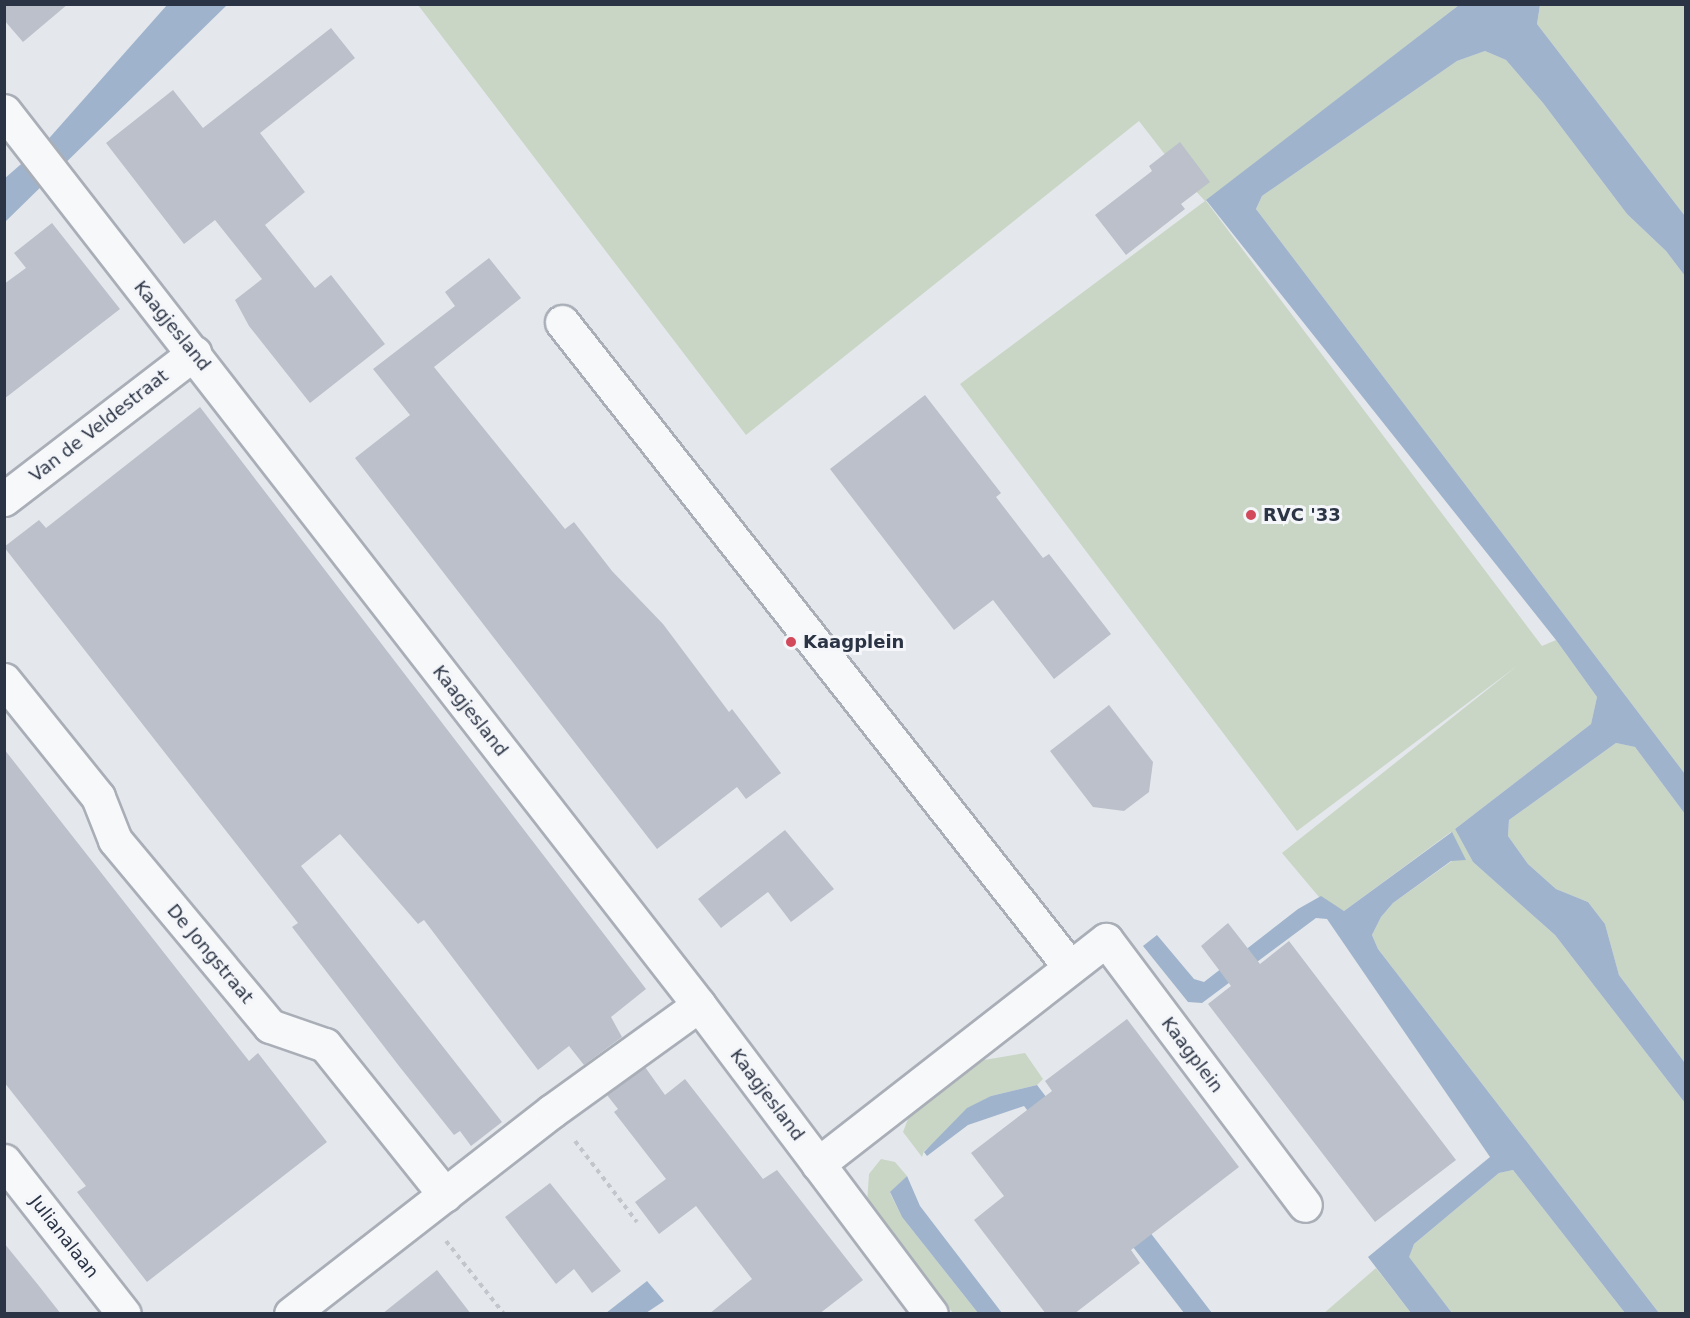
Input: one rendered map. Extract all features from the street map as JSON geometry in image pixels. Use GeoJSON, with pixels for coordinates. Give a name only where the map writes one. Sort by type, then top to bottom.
{"type":"FeatureCollection","features":[{"type":"Feature","properties":{"kind":"street","name":"Kaagjesland"},"geometry":{"type":"LineString","coordinates":[[13,123],[63,191],[194,353],[699,1005],[932,1314]]}},
{"type":"Feature","properties":{"kind":"street"},"geometry":{"type":"LineString","coordinates":[[562,322],[1070,967]]}},
{"type":"Feature","properties":{"kind":"street","name":"Van de Veldestraat"},"geometry":{"type":"LineString","coordinates":[[4,499],[194,353]]}},
{"type":"Feature","properties":{"kind":"street","name":"De Jongstraat"},"geometry":{"type":"LineString","coordinates":[[4,680],[98,796],[115,840],[270,1026],[325,1045],[434,1203]]}},
{"type":"Feature","properties":{"kind":"street","name":"Kaagplein"},"geometry":{"type":"LineString","coordinates":[[818,1164],[1106,940],[1305,1205]]}},
{"type":"Feature","properties":{"kind":"street"},"geometry":{"type":"LineString","coordinates":[[291,1314],[552,1111],[699,1005]]}},
{"type":"Feature","properties":{"kind":"street","name":"Julianalaan"},"geometry":{"type":"LineString","coordinates":[[4,1161],[124,1314]]}},
{"type":"Feature","properties":{"kind":"path"},"geometry":{"type":"LineString","coordinates":[[552,1111],[637,1222]]}},
{"type":"Feature","properties":{"kind":"path"},"geometry":{"type":"LineString","coordinates":[[434,1203],[504,1314]]}},
{"type":"Feature","properties":{"kind":"green space"},"geometry":{"type":"Polygon","coordinates":[[[418,5],[1459,5],[1206,201],[1542,646],[1556,640],[1597,697],[1591,724],[1455,829],[1473,862],[1555,935],[1685,1103],[1685,1313],[1659,1313],[1378,949],[1372,935],[1381,917],[1393,903],[1452,861],[1451,832],[1344,911],[1319,897],[1282,853],[1517,666],[1297,831],[960,384],[1205,201],[1180,174],[1139,121],[746,435],[418,5]]]}},
{"type":"Feature","properties":{"kind":"green space"},"geometry":{"type":"Polygon","coordinates":[[[1540,5],[1685,5],[1685,216],[1537,24],[1540,5]]]}},
{"type":"Feature","properties":{"kind":"green space"},"geometry":{"type":"Polygon","coordinates":[[[1485,51],[1506,60],[1543,103],[1627,214],[1666,251],[1685,276],[1685,774],[1256,209],[1262,196],[1457,61],[1485,51]]]}},
{"type":"Feature","properties":{"kind":"green space"},"geometry":{"type":"Polygon","coordinates":[[[1616,743],[1635,747],[1685,814],[1685,1063],[1619,975],[1605,924],[1588,902],[1556,889],[1528,864],[1508,836],[1509,820],[1616,743]]]}},
{"type":"Feature","properties":{"kind":"green space"},"geometry":{"type":"Polygon","coordinates":[[[1025,1053],[1043,1079],[1037,1085],[991,1096],[924,1151],[922,1157],[903,1132],[908,1119],[984,1060],[1025,1053]]]}},
{"type":"Feature","properties":{"kind":"green space"},"geometry":{"type":"Polygon","coordinates":[[[881,1159],[895,1162],[907,1176],[890,1193],[902,1217],[978,1313],[953,1313],[867,1204],[869,1174],[881,1159]]]}},
{"type":"Feature","properties":{"kind":"green space"},"geometry":{"type":"Polygon","coordinates":[[[1513,1170],[1625,1313],[1452,1313],[1408,1257],[1414,1244],[1499,1173],[1513,1170]]]}},
{"type":"Feature","properties":{"kind":"green space"},"geometry":{"type":"Polygon","coordinates":[[[1376,1268],[1411,1313],[1323,1314],[1376,1268]]]}},
{"type":"Feature","properties":{"kind":"water"},"geometry":{"type":"Polygon","coordinates":[[[167,5],[227,5],[5,222],[4,179],[44,144],[167,5]]]}},
{"type":"Feature","properties":{"kind":"water"},"geometry":{"type":"Polygon","coordinates":[[[1459,5],[1540,5],[1537,24],[1685,216],[1685,276],[1666,251],[1627,214],[1543,103],[1506,60],[1485,51],[1457,61],[1262,196],[1256,209],[1685,774],[1685,814],[1635,747],[1616,743],[1509,820],[1508,836],[1528,864],[1556,889],[1588,902],[1605,924],[1619,975],[1685,1063],[1685,1103],[1555,935],[1473,862],[1455,829],[1591,724],[1597,697],[1556,640],[1206,200],[1459,5]]]}},
{"type":"Feature","properties":{"kind":"water"},"geometry":{"type":"Polygon","coordinates":[[[1452,832],[1466,860],[1451,861],[1393,903],[1381,917],[1372,935],[1378,949],[1659,1313],[1625,1313],[1513,1170],[1499,1173],[1414,1244],[1409,1257],[1452,1313],[1411,1313],[1368,1257],[1490,1157],[1327,919],[1316,918],[1202,1003],[1188,1002],[1143,946],[1157,935],[1194,979],[1204,982],[1298,909],[1321,896],[1344,911],[1452,832]]]}},
{"type":"Feature","properties":{"kind":"water"},"geometry":{"type":"Polygon","coordinates":[[[1037,1085],[1212,1313],[1184,1313],[1024,1106],[968,1125],[927,1156],[924,1152],[967,1108],[991,1096],[1037,1085]]]}},
{"type":"Feature","properties":{"kind":"water"},"geometry":{"type":"Polygon","coordinates":[[[907,1176],[920,1206],[1002,1313],[978,1313],[902,1217],[890,1192],[907,1176]]]}},
{"type":"Feature","properties":{"kind":"water"},"geometry":{"type":"Polygon","coordinates":[[[647,1281],[664,1301],[646,1313],[606,1313],[647,1281]]]}},
{"type":"Feature","properties":{"kind":"building"},"geometry":{"type":"Polygon","coordinates":[[[4,4],[68,4],[23,42],[4,20],[4,4]]]}},
{"type":"Feature","properties":{"kind":"building"},"geometry":{"type":"Polygon","coordinates":[[[331,28],[355,58],[260,133],[305,192],[265,225],[315,288],[331,275],[385,344],[310,403],[249,326],[235,300],[262,279],[215,220],[184,244],[106,143],[173,90],[203,128],[331,28]]]}},
{"type":"Feature","properties":{"kind":"building"},"geometry":{"type":"Polygon","coordinates":[[[1180,142],[1210,182],[1181,204],[1185,209],[1126,255],[1095,215],[1152,171],[1149,166],[1180,142]]]}},
{"type":"Feature","properties":{"kind":"building"},"geometry":{"type":"Polygon","coordinates":[[[52,223],[120,309],[4,399],[4,284],[26,268],[14,253],[52,223]]]}},
{"type":"Feature","properties":{"kind":"building"},"geometry":{"type":"Polygon","coordinates":[[[489,258],[521,298],[434,367],[565,529],[574,522],[612,571],[663,624],[729,712],[732,709],[781,773],[746,799],[737,787],[657,849],[355,458],[410,415],[373,369],[455,306],[445,292],[489,258]]]}},
{"type":"Feature","properties":{"kind":"building"},"geometry":{"type":"Polygon","coordinates":[[[925,395],[1001,493],[996,497],[1043,558],[1049,554],[1111,634],[1054,679],[993,600],[954,630],[830,469],[925,395]]]}},
{"type":"Feature","properties":{"kind":"building"},"geometry":{"type":"Polygon","coordinates":[[[200,407],[646,989],[611,1017],[622,1037],[584,1065],[569,1046],[538,1070],[424,920],[418,924],[340,834],[301,866],[502,1122],[471,1146],[460,1131],[454,1135],[399,1066],[292,927],[298,923],[4,547],[39,520],[46,528],[200,407]]]}},
{"type":"Feature","properties":{"kind":"building"},"geometry":{"type":"Polygon","coordinates":[[[1109,705],[1153,762],[1149,792],[1124,811],[1093,807],[1050,751],[1109,705]]]}},
{"type":"Feature","properties":{"kind":"building"},"geometry":{"type":"Polygon","coordinates":[[[4,749],[249,1061],[258,1053],[327,1142],[147,1282],[77,1192],[86,1186],[4,1082],[4,749]]]}},
{"type":"Feature","properties":{"kind":"building"},"geometry":{"type":"Polygon","coordinates":[[[785,830],[834,889],[791,922],[768,892],[721,928],[698,899],[785,830]]]}},
{"type":"Feature","properties":{"kind":"building"},"geometry":{"type":"Polygon","coordinates":[[[1228,923],[1260,964],[1289,941],[1456,1160],[1375,1222],[1208,1004],[1231,986],[1201,946],[1228,923]]]}},
{"type":"Feature","properties":{"kind":"building"},"geometry":{"type":"Polygon","coordinates":[[[1127,1019],[1239,1167],[1131,1250],[1140,1263],[1074,1314],[1046,1314],[974,1220],[1004,1196],[971,1153],[1052,1091],[1045,1081],[1127,1019]]]}},
{"type":"Feature","properties":{"kind":"building"},"geometry":{"type":"Polygon","coordinates":[[[645,1067],[665,1095],[685,1079],[763,1179],[777,1170],[863,1280],[819,1314],[709,1314],[752,1279],[696,1206],[659,1234],[635,1202],[666,1179],[614,1112],[618,1109],[607,1095],[645,1067]]]}},
{"type":"Feature","properties":{"kind":"building"},"geometry":{"type":"Polygon","coordinates":[[[550,1183],[621,1271],[592,1293],[574,1269],[556,1284],[505,1217],[550,1183]]]}},
{"type":"Feature","properties":{"kind":"building"},"geometry":{"type":"Polygon","coordinates":[[[4,1243],[39,1286],[61,1314],[4,1314],[4,1243]]]}},
{"type":"Feature","properties":{"kind":"building"},"geometry":{"type":"Polygon","coordinates":[[[437,1270],[471,1314],[382,1314],[437,1270]]]}},
{"type":"Feature","properties":{"kind":"place","name":"RVC '33"},"geometry":{"type":"Point","coordinates":[1251,515]}},
{"type":"Feature","properties":{"kind":"place","name":"Kaagplein"},"geometry":{"type":"Point","coordinates":[791,642]}}]}
